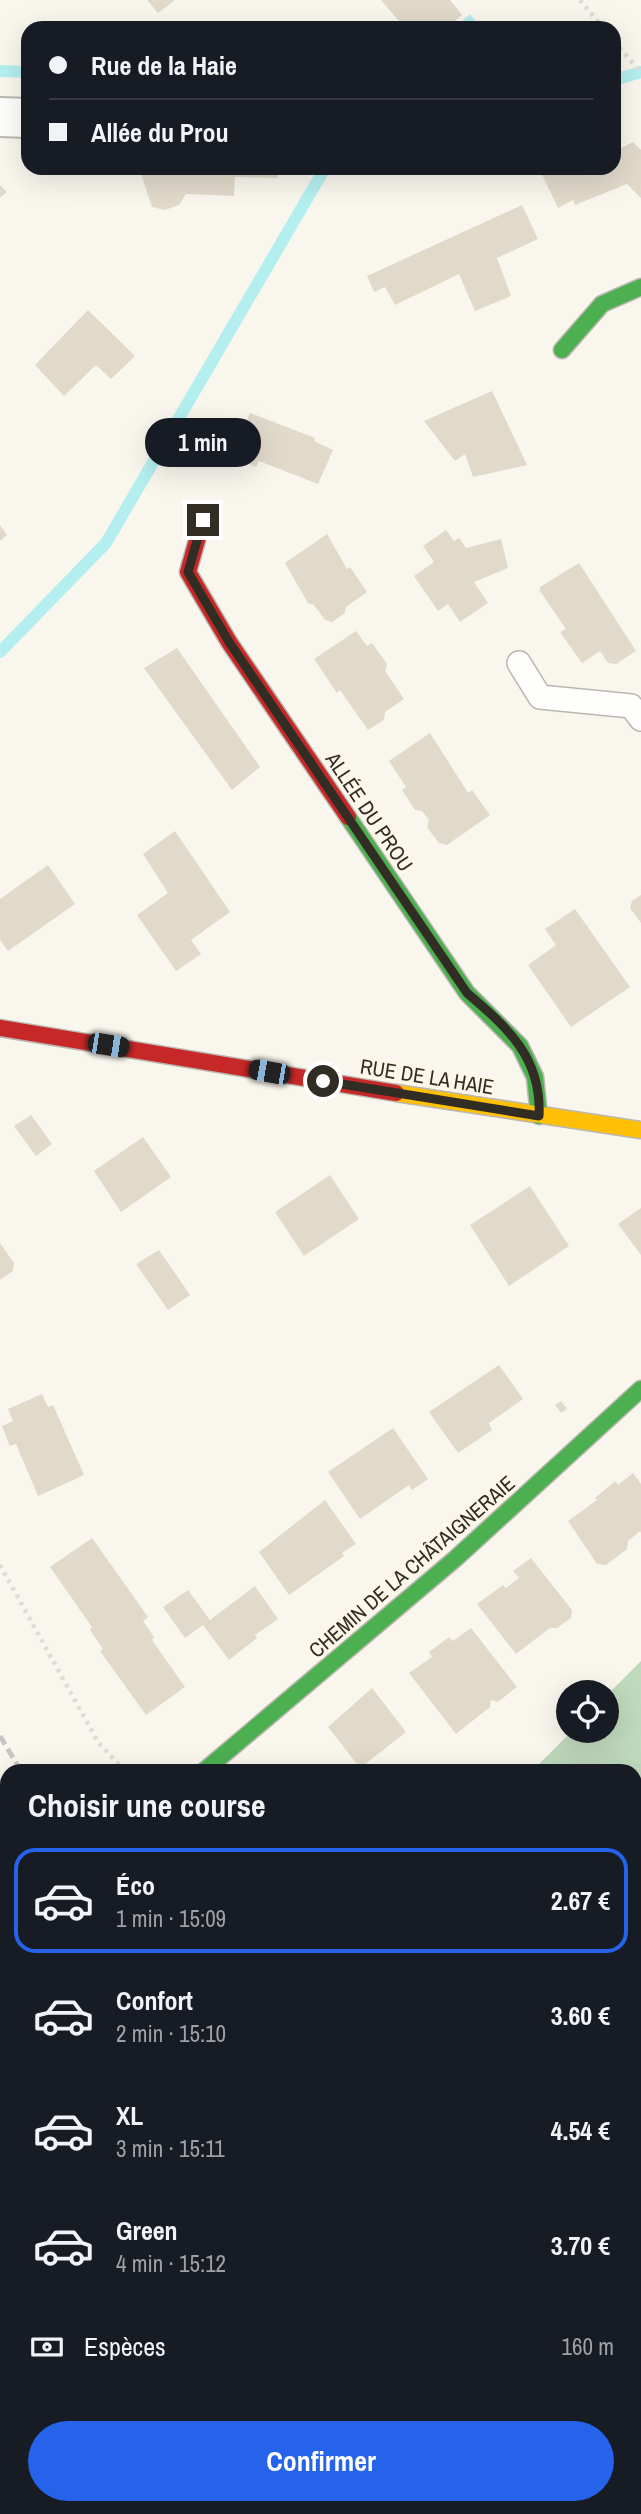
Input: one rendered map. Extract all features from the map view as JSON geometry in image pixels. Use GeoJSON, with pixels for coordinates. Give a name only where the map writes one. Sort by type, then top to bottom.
{"type":"FeatureCollection","features":[{"type":"Feature","properties":{"kind":"street"},"geometry":{"type":"LineString","coordinates":[[0,117],[21,118]]}},
{"type":"Feature","properties":{"kind":"street"},"geometry":{"type":"LineString","coordinates":[[562,350],[601,304],[641,287]]}},
{"type":"Feature","properties":{"kind":"street","name":"ALLÉE DU PROU"},"geometry":{"type":"LineString","coordinates":[[203,520],[188,572],[237,653],[467,993],[496,1018],[528,1058],[540,1090],[539,1116]]}},
{"type":"Feature","properties":{"kind":"street","name":"RUE DE LA HAIE"},"geometry":{"type":"LineString","coordinates":[[0,1028],[539,1116],[641,1130]]}},
{"type":"Feature","properties":{"kind":"street","name":"CHEMIN DE LA CHÂTAIGNERAIE"},"geometry":{"type":"LineString","coordinates":[[212,1764],[455,1559],[641,1389]]}},
{"type":"Feature","properties":{"kind":"lane"},"geometry":{"type":"LineString","coordinates":[[519,663],[540,697],[631,706],[641,719]]}},
{"type":"Feature","properties":{"kind":"path"},"geometry":{"type":"LineString","coordinates":[[580,0],[597,21]]}},
{"type":"Feature","properties":{"kind":"path"},"geometry":{"type":"LineString","coordinates":[[621,49],[641,73]]}},
{"type":"Feature","properties":{"kind":"path"},"geometry":{"type":"LineString","coordinates":[[0,1565],[98,1742],[118,1764]]}},
{"type":"Feature","properties":{"kind":"green space"},"geometry":{"type":"Polygon","coordinates":[[[641,1661],[641,1764],[539,1764],[560,1743],[619,1743],[619,1683],[641,1661]]]}},
{"type":"Feature","properties":{"kind":"water"},"geometry":{"type":"Polygon","coordinates":[[[470,14],[476,21],[462,21],[470,14]]]}},
{"type":"Feature","properties":{"kind":"building"},"geometry":{"type":"Polygon","coordinates":[[[147,0],[175,0],[158,13],[147,0]]]}},
{"type":"Feature","properties":{"kind":"building"},"geometry":{"type":"Polygon","coordinates":[[[381,0],[450,0],[462,15],[455,21],[399,21],[381,0]]]}},
{"type":"Feature","properties":{"kind":"building"},"geometry":{"type":"Polygon","coordinates":[[[633,142],[641,150],[641,198],[627,184],[575,205],[573,200],[558,208],[542,175],[621,175],[621,148],[633,142]]]}},
{"type":"Feature","properties":{"kind":"building"},"geometry":{"type":"Polygon","coordinates":[[[141,175],[278,175],[278,178],[235,177],[234,196],[186,194],[179,205],[165,210],[152,207],[141,175]]]}},
{"type":"Feature","properties":{"kind":"building"},"geometry":{"type":"Polygon","coordinates":[[[0,185],[7,192],[0,198],[0,185]]]}},
{"type":"Feature","properties":{"kind":"building"},"geometry":{"type":"Polygon","coordinates":[[[522,205],[538,239],[497,258],[511,296],[475,311],[459,274],[395,305],[385,287],[374,292],[367,276],[522,205]]]}},
{"type":"Feature","properties":{"kind":"building"},"geometry":{"type":"Polygon","coordinates":[[[88,310],[135,356],[111,379],[96,365],[64,396],[35,365],[88,310]]]}},
{"type":"Feature","properties":{"kind":"building"},"geometry":{"type":"Polygon","coordinates":[[[492,391],[527,465],[473,477],[465,454],[455,461],[424,421],[492,391]]]}},
{"type":"Feature","properties":{"kind":"building"},"geometry":{"type":"Polygon","coordinates":[[[250,413],[315,438],[314,441],[333,450],[318,484],[259,461],[256,467],[231,456],[250,413]]]}},
{"type":"Feature","properties":{"kind":"building"},"geometry":{"type":"Polygon","coordinates":[[[0,525],[7,535],[0,541],[0,525]]]}},
{"type":"Feature","properties":{"kind":"building"},"geometry":{"type":"Polygon","coordinates":[[[446,530],[454,541],[459,538],[466,548],[501,539],[508,568],[474,582],[488,603],[460,622],[448,604],[438,611],[414,576],[434,562],[423,546],[446,530]]]}},
{"type":"Feature","properties":{"kind":"building"},"geometry":{"type":"Polygon","coordinates":[[[327,534],[347,569],[350,567],[367,592],[346,607],[345,613],[332,622],[325,620],[314,605],[308,603],[285,563],[327,534]]]}},
{"type":"Feature","properties":{"kind":"building"},"geometry":{"type":"Polygon","coordinates":[[[579,563],[636,651],[616,664],[608,663],[600,651],[582,663],[560,632],[566,629],[540,591],[540,587],[579,563]]]}},
{"type":"Feature","properties":{"kind":"building"},"geometry":{"type":"Polygon","coordinates":[[[356,631],[367,646],[372,643],[387,664],[385,671],[404,699],[385,712],[384,720],[368,730],[340,690],[337,693],[314,659],[356,631]]]}},
{"type":"Feature","properties":{"kind":"building"},"geometry":{"type":"Polygon","coordinates":[[[177,648],[260,767],[232,790],[144,668],[177,648]]]}},
{"type":"Feature","properties":{"kind":"building"},"geometry":{"type":"Polygon","coordinates":[[[430,733],[468,793],[472,790],[490,815],[447,845],[439,843],[427,827],[429,820],[422,811],[415,810],[402,790],[406,787],[389,761],[430,733]]]}},
{"type":"Feature","properties":{"kind":"building"},"geometry":{"type":"Polygon","coordinates":[[[175,831],[230,912],[191,940],[201,954],[176,971],[137,915],[168,893],[143,854],[175,831]]]}},
{"type":"Feature","properties":{"kind":"building"},"geometry":{"type":"Polygon","coordinates":[[[48,865],[75,904],[8,951],[0,940],[0,899],[48,865]]]}},
{"type":"Feature","properties":{"kind":"building"},"geometry":{"type":"Polygon","coordinates":[[[641,895],[641,923],[630,908],[632,901],[641,895]]]}},
{"type":"Feature","properties":{"kind":"building"},"geometry":{"type":"Polygon","coordinates":[[[575,909],[630,987],[571,1027],[528,965],[556,945],[545,929],[575,909]]]}},
{"type":"Feature","properties":{"kind":"building"},"geometry":{"type":"Polygon","coordinates":[[[31,1115],[52,1144],[36,1156],[14,1126],[31,1115]]]}},
{"type":"Feature","properties":{"kind":"building"},"geometry":{"type":"Polygon","coordinates":[[[143,1137],[171,1177],[121,1212],[94,1171],[143,1137]]]}},
{"type":"Feature","properties":{"kind":"building"},"geometry":{"type":"Polygon","coordinates":[[[330,1175],[359,1219],[304,1256],[275,1212],[330,1175]]]}},
{"type":"Feature","properties":{"kind":"building"},"geometry":{"type":"Polygon","coordinates":[[[530,1186],[569,1246],[509,1286],[470,1225],[530,1186]]]}},
{"type":"Feature","properties":{"kind":"building"},"geometry":{"type":"Polygon","coordinates":[[[641,1208],[641,1255],[618,1224],[641,1208]]]}},
{"type":"Feature","properties":{"kind":"building"},"geometry":{"type":"Polygon","coordinates":[[[0,1243],[14,1263],[13,1271],[0,1280],[0,1243]]]}},
{"type":"Feature","properties":{"kind":"building"},"geometry":{"type":"Polygon","coordinates":[[[159,1250],[190,1295],[168,1310],[136,1264],[159,1250]]]}},
{"type":"Feature","properties":{"kind":"building"},"geometry":{"type":"Polygon","coordinates":[[[499,1365],[523,1399],[489,1423],[492,1430],[458,1453],[429,1412],[499,1365]]]}},
{"type":"Feature","properties":{"kind":"building"},"geometry":{"type":"Polygon","coordinates":[[[42,1394],[48,1407],[53,1405],[84,1475],[38,1496],[16,1444],[10,1446],[2,1426],[13,1421],[8,1409],[42,1394]]]}},
{"type":"Feature","properties":{"kind":"building"},"geometry":{"type":"Polygon","coordinates":[[[561,1401],[567,1409],[561,1413],[555,1405],[561,1401]]]}},
{"type":"Feature","properties":{"kind":"building"},"geometry":{"type":"Polygon","coordinates":[[[393,1428],[428,1479],[412,1490],[409,1485],[360,1519],[328,1472],[393,1428]]]}},
{"type":"Feature","properties":{"kind":"building"},"geometry":{"type":"Polygon","coordinates":[[[633,1473],[641,1484],[641,1533],[640,1531],[628,1541],[627,1549],[606,1565],[597,1564],[568,1521],[597,1500],[595,1498],[615,1481],[618,1485],[633,1473]]]}},
{"type":"Feature","properties":{"kind":"building"},"geometry":{"type":"Polygon","coordinates":[[[325,1500],[356,1544],[342,1553],[344,1556],[289,1595],[259,1552],[325,1500]]]}},
{"type":"Feature","properties":{"kind":"building"},"geometry":{"type":"Polygon","coordinates":[[[92,1538],[148,1617],[143,1621],[154,1637],[152,1640],[185,1687],[146,1715],[100,1651],[103,1649],[90,1630],[92,1627],[50,1567],[92,1538]]]}},
{"type":"Feature","properties":{"kind":"building"},"geometry":{"type":"Polygon","coordinates":[[[531,1558],[572,1610],[571,1618],[557,1628],[550,1628],[516,1654],[477,1604],[503,1585],[506,1588],[519,1578],[513,1571],[531,1558]]]}},
{"type":"Feature","properties":{"kind":"building"},"geometry":{"type":"Polygon","coordinates":[[[255,1586],[278,1619],[255,1635],[257,1638],[229,1660],[203,1625],[185,1638],[163,1607],[188,1590],[210,1620],[255,1586]]]}},
{"type":"Feature","properties":{"kind":"building"},"geometry":{"type":"Polygon","coordinates":[[[471,1628],[517,1687],[498,1702],[491,1700],[490,1707],[456,1734],[409,1673],[432,1657],[429,1652],[449,1637],[453,1641],[471,1628]]]}},
{"type":"Feature","properties":{"kind":"building"},"geometry":{"type":"Polygon","coordinates":[[[372,1688],[406,1732],[365,1764],[357,1764],[328,1727],[372,1688]]]}},
{"type":"Feature","properties":{"kind":"waterway"},"geometry":{"type":"LineString","coordinates":[[0,71],[21,72]]}},
{"type":"Feature","properties":{"kind":"waterway"},"geometry":{"type":"LineString","coordinates":[[621,78],[641,72]]}},
{"type":"Feature","properties":{"kind":"waterway"},"geometry":{"type":"LineString","coordinates":[[0,652],[106,543],[321,175]]}},
{"type":"Feature","properties":{"kind":"railway"},"geometry":{"type":"LineString","coordinates":[[0,1736],[17,1764]]}},
{"type":"Feature","properties":{"kind":"traffic: fast"},"geometry":{"type":"LineString","coordinates":[[562,350],[602,304],[641,287]]}},
{"type":"Feature","properties":{"kind":"traffic: fast"},"geometry":{"type":"LineString","coordinates":[[348,817],[467,993],[520,1046],[535,1077],[539,1116]]}},
{"type":"Feature","properties":{"kind":"traffic: fast"},"geometry":{"type":"LineString","coordinates":[[212,1764],[455,1559],[641,1389]]}},
{"type":"Feature","properties":{"kind":"traffic: slow"},"geometry":{"type":"LineString","coordinates":[[396,1093],[641,1130]]}},
{"type":"Feature","properties":{"kind":"traffic: jam"},"geometry":{"type":"LineString","coordinates":[[203,519],[188,572],[229,642],[348,817]]}},
{"type":"Feature","properties":{"kind":"traffic: jam"},"geometry":{"type":"LineString","coordinates":[[0,1028],[396,1093]]}},
{"type":"Feature","properties":{"kind":"route"},"geometry":{"type":"LineString","coordinates":[[203,520],[188,572],[229,642],[467,993],[496,1018],[528,1058],[540,1090],[539,1116],[323,1081]]}}]}
